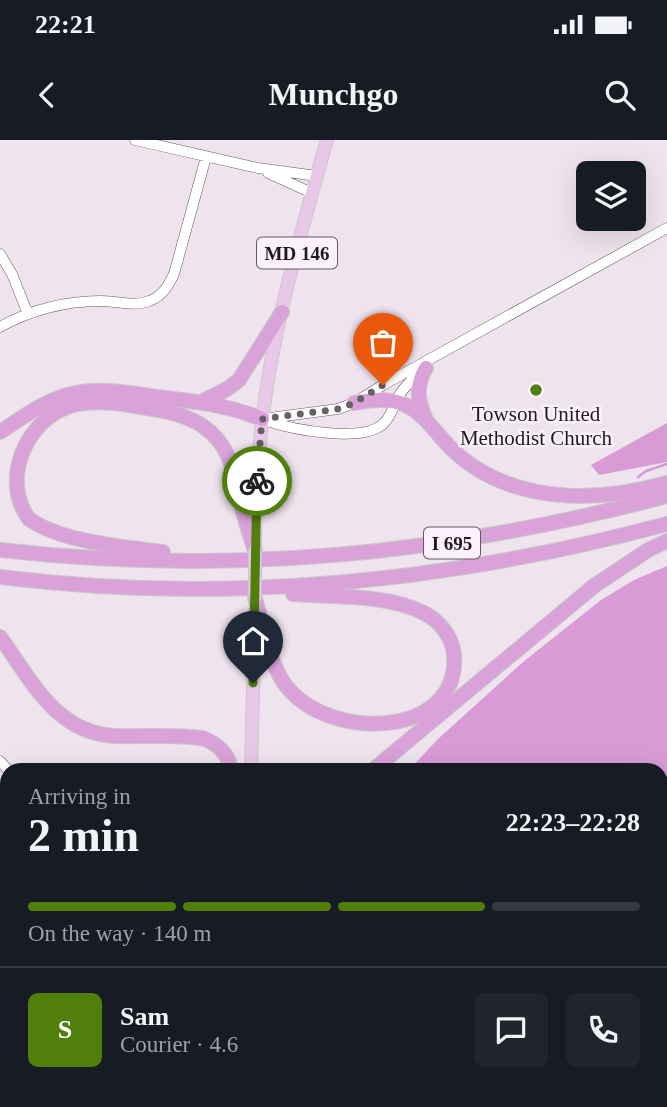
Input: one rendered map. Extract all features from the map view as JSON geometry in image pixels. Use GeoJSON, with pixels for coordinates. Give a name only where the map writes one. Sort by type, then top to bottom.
{"type":"FeatureCollection","features":[{"type":"Feature","properties":{"kind":"highway"},"geometry":{"type":"LineString","coordinates":[[201,402],[227,390],[239,380],[282,312]]}},
{"type":"Feature","properties":{"kind":"highway"},"geometry":{"type":"LineString","coordinates":[[425,418],[420,405],[418,386],[426,368]]}},
{"type":"Feature","properties":{"kind":"highway"},"geometry":{"type":"LineString","coordinates":[[0,432],[55,400],[86,391],[122,392],[201,402],[239,410],[262,419]]}},
{"type":"Feature","properties":{"kind":"highway"},"geometry":{"type":"LineString","coordinates":[[354,403],[396,400],[411,406],[472,466],[510,485],[533,492],[556,496],[615,494],[667,483]]}},
{"type":"Feature","properties":{"kind":"highway"},"geometry":{"type":"LineString","coordinates":[[232,561],[128,548],[47,528],[30,520],[12,502],[6,481],[8,460],[20,439],[31,428],[72,405],[101,402],[170,411],[196,422],[217,438],[233,470],[250,517],[256,550]]}},
{"type":"Feature","properties":{"kind":"highway","name":"I 695"},"geometry":{"type":"LineString","coordinates":[[0,550],[105,558],[232,561],[346,555],[464,541],[603,513],[667,496]]}},
{"type":"Feature","properties":{"kind":"highway","name":"I 695"},"geometry":{"type":"LineString","coordinates":[[0,577],[103,586],[234,589],[351,582],[467,568],[543,555],[667,524]]}},
{"type":"Feature","properties":{"kind":"highway"},"geometry":{"type":"LineString","coordinates":[[381,763],[594,586],[648,550],[667,541]]}},
{"type":"Feature","properties":{"kind":"highway"},"geometry":{"type":"LineString","coordinates":[[234,589],[367,600],[426,614],[444,628],[453,647],[453,669],[446,691],[422,711],[387,724],[356,724],[325,715],[296,697],[278,672],[260,634],[255,598]]}},
{"type":"Feature","properties":{"kind":"highway"},"geometry":{"type":"LineString","coordinates":[[0,637],[48,704],[72,724],[97,734],[202,738],[219,747],[229,763]]}},
{"type":"Feature","properties":{"kind":"main road","name":"MD 146"},"geometry":{"type":"LineString","coordinates":[[250,517],[262,419],[282,312],[327,140]]}},
{"type":"Feature","properties":{"kind":"main road"},"geometry":{"type":"LineString","coordinates":[[255,598],[256,550]]}},
{"type":"Feature","properties":{"kind":"main road"},"geometry":{"type":"LineString","coordinates":[[251,763],[260,634]]}},
{"type":"Feature","properties":{"kind":"street"},"geometry":{"type":"LineString","coordinates":[[135,140],[258,168],[317,176]]}},
{"type":"Feature","properties":{"kind":"street"},"geometry":{"type":"LineString","coordinates":[[0,327],[28,314],[77,302],[147,302],[167,289],[174,274],[206,157]]}},
{"type":"Feature","properties":{"kind":"street"},"geometry":{"type":"LineString","coordinates":[[258,168],[312,193]]}},
{"type":"Feature","properties":{"kind":"street"},"geometry":{"type":"LineString","coordinates":[[262,419],[325,412],[354,403],[667,228]]}},
{"type":"Feature","properties":{"kind":"street"},"geometry":{"type":"LineString","coordinates":[[0,254],[12,274],[28,314]]}},
{"type":"Feature","properties":{"kind":"street"},"geometry":{"type":"LineString","coordinates":[[262,419],[287,428],[364,433],[380,427],[387,421],[402,390],[453,347]]}},
{"type":"Feature","properties":{"kind":"shaded area"},"geometry":{"type":"Polygon","coordinates":[[[667,423],[667,462],[599,475],[591,465],[667,423]]]}},
{"type":"Feature","properties":{"kind":"shaded area"},"geometry":{"type":"Polygon","coordinates":[[[667,566],[667,763],[416,763],[438,739],[523,662],[601,600],[634,580],[667,566]]]}},
{"type":"Feature","properties":{"kind":"waterway"},"geometry":{"type":"LineString","coordinates":[[638,477],[646,471],[667,464]]}},
{"type":"Feature","properties":{"kind":"way so far"},"geometry":{"type":"LineString","coordinates":[[257,481],[262,419],[338,409],[354,403],[383,385]]}},
{"type":"Feature","properties":{"kind":"place","name":"Towson United Methodist Church"},"geometry":{"type":"Point","coordinates":[536,390]}},
{"type":"Feature","properties":{"kind":"route"},"geometry":{"type":"LineString","coordinates":[[253,683],[257,481]]}}]}
